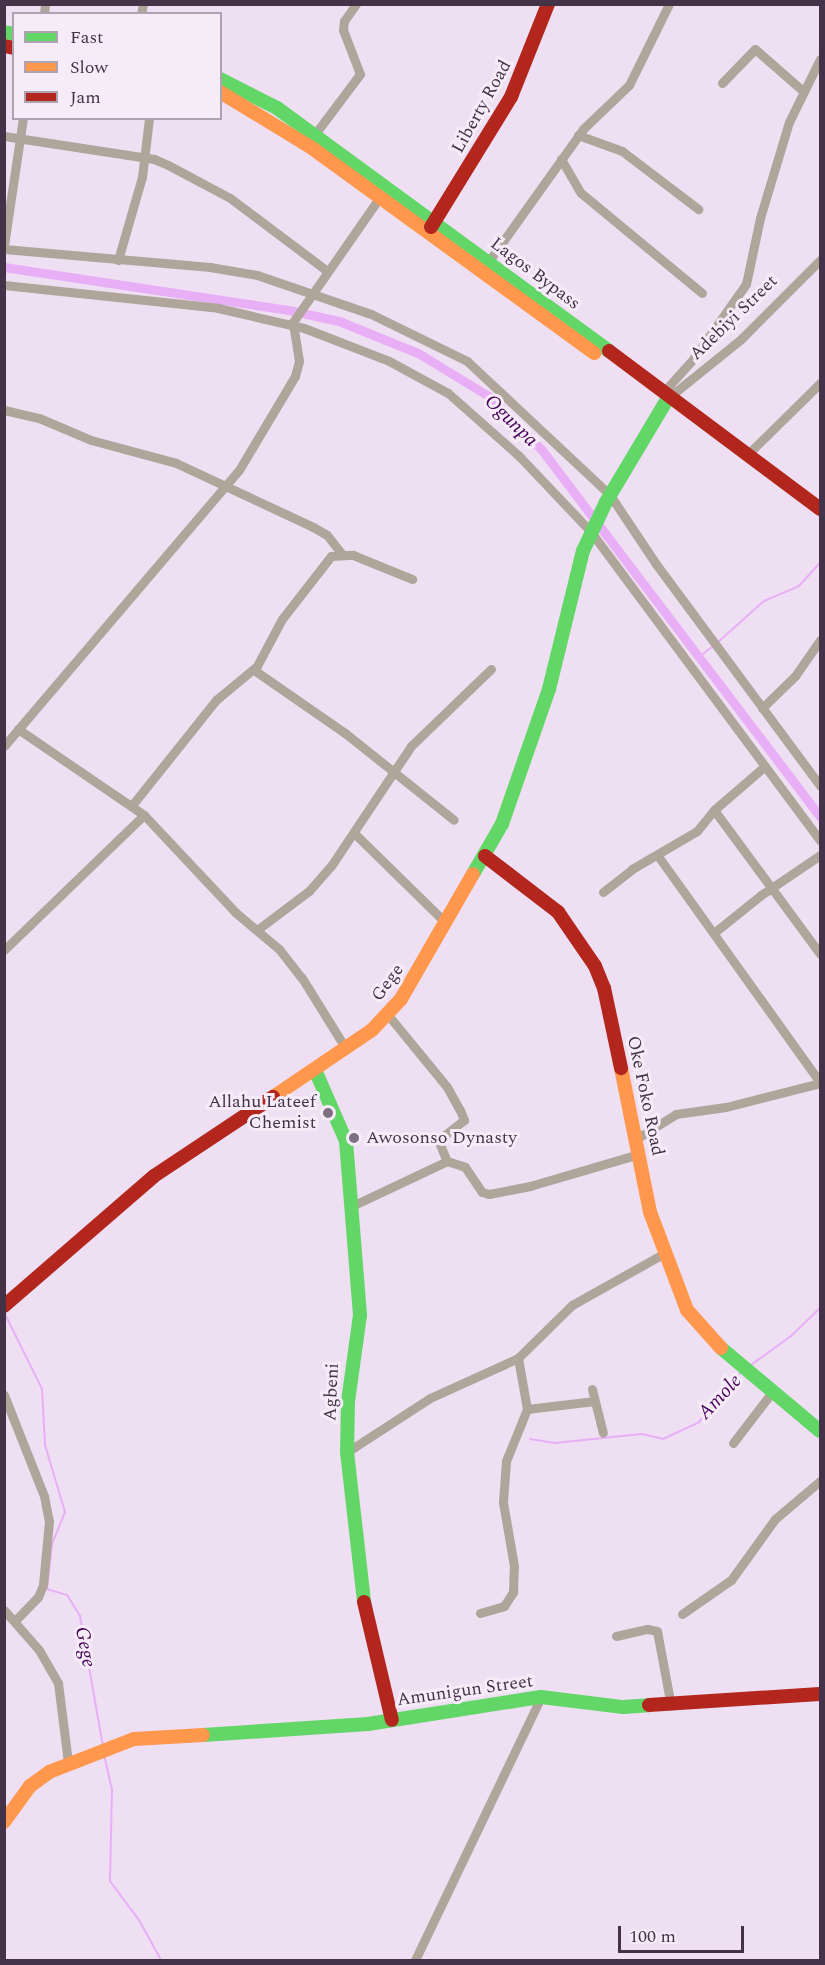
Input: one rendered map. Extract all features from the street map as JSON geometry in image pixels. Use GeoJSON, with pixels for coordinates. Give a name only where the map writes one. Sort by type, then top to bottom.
{"type":"FeatureCollection","features":[{"type":"Feature","properties":{"kind":"street"},"geometry":{"type":"LineString","coordinates":[[315,134],[360,74],[344,30],[344,21],[356,4]]}},
{"type":"Feature","properties":{"kind":"street","name":"Liberty Road"},"geometry":{"type":"LineString","coordinates":[[432,226],[511,97],[548,4]]}},
{"type":"Feature","properties":{"kind":"street"},"geometry":{"type":"LineString","coordinates":[[489,261],[578,135],[629,85],[669,4]]}},
{"type":"Feature","properties":{"kind":"street"},"geometry":{"type":"LineString","coordinates":[[722,83],[755,49],[803,91]]}},
{"type":"Feature","properties":{"kind":"street"},"geometry":{"type":"LineString","coordinates":[[667,399],[668,387],[693,359],[746,284],[773,175],[803,91],[820,59]]}},
{"type":"Feature","properties":{"kind":"street","name":"Lagos Bypass"},"geometry":{"type":"LineString","coordinates":[[222,80],[269,103],[315,134],[432,226],[820,509]]}},
{"type":"Feature","properties":{"kind":"street","name":"Lagos Bypass"},"geometry":{"type":"LineString","coordinates":[[222,93],[270,119],[380,197],[489,261],[820,519]]}},
{"type":"Feature","properties":{"kind":"street"},"geometry":{"type":"LineString","coordinates":[[23,120],[4,247],[257,275],[310,296],[392,322],[467,361],[608,499],[820,786]]}},
{"type":"Feature","properties":{"kind":"street"},"geometry":{"type":"LineString","coordinates":[[118,260],[142,177],[150,120]]}},
{"type":"Feature","properties":{"kind":"street"},"geometry":{"type":"LineString","coordinates":[[578,135],[622,152],[698,209]]}},
{"type":"Feature","properties":{"kind":"street"},"geometry":{"type":"LineString","coordinates":[[4,136],[143,158],[168,165],[230,198],[327,270]]}},
{"type":"Feature","properties":{"kind":"street"},"geometry":{"type":"LineString","coordinates":[[561,159],[580,193],[702,293]]}},
{"type":"Feature","properties":{"kind":"street"},"geometry":{"type":"LineString","coordinates":[[4,746],[227,487],[276,413],[295,376],[299,361],[292,324],[327,270],[380,197]]}},
{"type":"Feature","properties":{"kind":"street","name":"Adebiyi Street"},"geometry":{"type":"LineString","coordinates":[[667,399],[740,340],[820,260]]}},
{"type":"Feature","properties":{"kind":"street"},"geometry":{"type":"LineString","coordinates":[[4,285],[218,308],[292,324],[389,361],[448,393],[519,456],[592,529],[820,840]]}},
{"type":"Feature","properties":{"kind":"street"},"geometry":{"type":"LineString","coordinates":[[747,456],[820,383]]}},
{"type":"Feature","properties":{"kind":"street","name":"Gege"},"geometry":{"type":"LineString","coordinates":[[4,1306],[18,1297],[154,1176],[346,1049],[388,1015],[415,979],[485,856],[519,782],[592,529],[667,399]]}},
{"type":"Feature","properties":{"kind":"street"},"geometry":{"type":"LineString","coordinates":[[4,410],[176,463],[313,527],[327,536],[342,554],[412,579]]}},
{"type":"Feature","properties":{"kind":"street"},"geometry":{"type":"LineString","coordinates":[[133,804],[216,700],[254,670],[277,627],[321,563],[342,554]]}},
{"type":"Feature","properties":{"kind":"street"},"geometry":{"type":"LineString","coordinates":[[762,708],[795,676],[820,640]]}},
{"type":"Feature","properties":{"kind":"street"},"geometry":{"type":"LineString","coordinates":[[258,930],[309,891],[354,833],[392,774],[427,728],[491,669]]}},
{"type":"Feature","properties":{"kind":"street"},"geometry":{"type":"LineString","coordinates":[[254,670],[345,733],[392,774],[454,820]]}},
{"type":"Feature","properties":{"kind":"street"},"geometry":{"type":"LineString","coordinates":[[18,729],[133,804],[235,912],[258,930],[302,978],[346,1049]]}},
{"type":"Feature","properties":{"kind":"street"},"geometry":{"type":"LineString","coordinates":[[603,892],[632,869],[658,856],[697,831],[714,810],[765,766]]}},
{"type":"Feature","properties":{"kind":"street"},"geometry":{"type":"LineString","coordinates":[[714,810],[820,954]]}},
{"type":"Feature","properties":{"kind":"street"},"geometry":{"type":"LineString","coordinates":[[4,950],[144,815]]}},
{"type":"Feature","properties":{"kind":"street"},"geometry":{"type":"LineString","coordinates":[[354,833],[446,923]]}},
{"type":"Feature","properties":{"kind":"street"},"geometry":{"type":"LineString","coordinates":[[715,932],[820,855]]}},
{"type":"Feature","properties":{"kind":"street","name":"Oke Foko Road"},"geometry":{"type":"LineString","coordinates":[[485,856],[558,912],[596,966],[604,988],[650,1212],[663,1254],[687,1310],[744,1370],[820,1431]]}},
{"type":"Feature","properties":{"kind":"street"},"geometry":{"type":"LineString","coordinates":[[636,1138],[676,1114],[726,1107],[820,1082],[715,932],[658,856]]}},
{"type":"Feature","properties":{"kind":"street"},"geometry":{"type":"LineString","coordinates":[[388,1015],[447,1087],[460,1110],[464,1120],[438,1140],[447,1161]]}},
{"type":"Feature","properties":{"kind":"street","name":"Agbeni"},"geometry":{"type":"LineString","coordinates":[[315,1070],[346,1141],[360,1315],[349,1391],[347,1452],[360,1586],[392,1720]]}},
{"type":"Feature","properties":{"kind":"street"},"geometry":{"type":"LineString","coordinates":[[352,1206],[447,1161],[465,1167],[482,1192],[489,1194],[639,1154]]}},
{"type":"Feature","properties":{"kind":"street"},"geometry":{"type":"LineString","coordinates":[[347,1452],[430,1398],[518,1358],[572,1305],[663,1254]]}},
{"type":"Feature","properties":{"kind":"street"},"geometry":{"type":"LineString","coordinates":[[480,1613],[504,1606],[513,1592],[514,1566],[502,1502],[506,1461],[527,1409],[518,1358]]}},
{"type":"Feature","properties":{"kind":"street"},"geometry":{"type":"LineString","coordinates":[[591,1389],[603,1432]]}},
{"type":"Feature","properties":{"kind":"street"},"geometry":{"type":"LineString","coordinates":[[733,1443],[772,1392]]}},
{"type":"Feature","properties":{"kind":"street"},"geometry":{"type":"LineString","coordinates":[[4,1395],[44,1497],[49,1521],[43,1585],[38,1597],[15,1621]]}},
{"type":"Feature","properties":{"kind":"street"},"geometry":{"type":"LineString","coordinates":[[527,1409],[595,1401]]}},
{"type":"Feature","properties":{"kind":"street"},"geometry":{"type":"LineString","coordinates":[[682,1614],[731,1580],[775,1519],[820,1481]]}},
{"type":"Feature","properties":{"kind":"street"},"geometry":{"type":"LineString","coordinates":[[4,1610],[49,1665],[58,1683],[68,1762]]}},
{"type":"Feature","properties":{"kind":"street"},"geometry":{"type":"LineString","coordinates":[[616,1636],[647,1629],[657,1631],[670,1706]]}},
{"type":"Feature","properties":{"kind":"street","name":"Amunigun Street"},"geometry":{"type":"LineString","coordinates":[[4,1822],[10,1802],[30,1786],[68,1762],[115,1745],[158,1736],[286,1731],[392,1720],[491,1702],[541,1697],[615,1706],[670,1706],[820,1694]]}},
{"type":"Feature","properties":{"kind":"street"},"geometry":{"type":"LineString","coordinates":[[415,1960],[541,1697]]}},
{"type":"Feature","properties":{"kind":"waterway","name":"Ogunpa"},"geometry":{"type":"LineString","coordinates":[[4,267],[288,310],[339,321],[418,353],[490,397],[541,449],[820,817]]}},
{"type":"Feature","properties":{"kind":"waterway"},"geometry":{"type":"LineString","coordinates":[[717,643],[764,601],[799,586],[820,563]]}},
{"type":"Feature","properties":{"kind":"waterway"},"geometry":{"type":"LineString","coordinates":[[699,657],[713,646]]}},
{"type":"Feature","properties":{"kind":"waterway","name":"Amole"},"geometry":{"type":"LineString","coordinates":[[748,1367],[791,1336],[820,1308]]}},
{"type":"Feature","properties":{"kind":"waterway","name":"Gege"},"geometry":{"type":"LineString","coordinates":[[4,1312],[42,1389],[45,1445],[65,1512],[52,1544],[47,1589],[67,1595],[80,1616],[103,1747]]}},
{"type":"Feature","properties":{"kind":"waterway","name":"Amole"},"geometry":{"type":"LineString","coordinates":[[530,1439],[555,1443],[642,1434],[663,1439],[699,1422],[741,1372]]}},
{"type":"Feature","properties":{"kind":"waterway","name":"Gege"},"geometry":{"type":"LineString","coordinates":[[104,1755],[112,1790],[110,1881],[139,1920],[161,1960]]}},
{"type":"Feature","properties":{"kind":"traffic: fast"},"geometry":{"type":"LineString","coordinates":[[4,32],[12,34]]}},
{"type":"Feature","properties":{"kind":"traffic: fast"},"geometry":{"type":"LineString","coordinates":[[222,80],[277,108],[609,351]]}},
{"type":"Feature","properties":{"kind":"traffic: fast"},"geometry":{"type":"LineString","coordinates":[[473,874],[502,824],[549,689],[583,551],[606,502],[668,398]]}},
{"type":"Feature","properties":{"kind":"traffic: fast"},"geometry":{"type":"LineString","coordinates":[[315,1070],[346,1141],[360,1315],[348,1401],[347,1452],[364,1602]]}},
{"type":"Feature","properties":{"kind":"traffic: fast"},"geometry":{"type":"LineString","coordinates":[[721,1348],[820,1431]]}},
{"type":"Feature","properties":{"kind":"traffic: fast"},"geometry":{"type":"LineString","coordinates":[[203,1735],[368,1724],[541,1697],[623,1707],[649,1705]]}},
{"type":"Feature","properties":{"kind":"traffic: slow"},"geometry":{"type":"LineString","coordinates":[[222,93],[312,148],[594,353]]}},
{"type":"Feature","properties":{"kind":"traffic: slow"},"geometry":{"type":"LineString","coordinates":[[273,1097],[372,1030],[401,999],[473,874]]}},
{"type":"Feature","properties":{"kind":"traffic: slow"},"geometry":{"type":"LineString","coordinates":[[621,1068],[650,1212],[687,1310],[721,1348]]}},
{"type":"Feature","properties":{"kind":"traffic: slow"},"geometry":{"type":"LineString","coordinates":[[4,1822],[30,1786],[49,1772],[134,1739],[203,1735]]}},
{"type":"Feature","properties":{"kind":"traffic: jam"},"geometry":{"type":"LineString","coordinates":[[431,227],[511,97],[548,4]]}},
{"type":"Feature","properties":{"kind":"traffic: jam"},"geometry":{"type":"LineString","coordinates":[[4,46],[12,48]]}},
{"type":"Feature","properties":{"kind":"traffic: jam"},"geometry":{"type":"LineString","coordinates":[[609,351],[820,509]]}},
{"type":"Feature","properties":{"kind":"traffic: jam"},"geometry":{"type":"LineString","coordinates":[[485,856],[558,912],[595,966],[604,988],[621,1068]]}},
{"type":"Feature","properties":{"kind":"traffic: jam"},"geometry":{"type":"LineString","coordinates":[[4,1306],[154,1176],[273,1097]]}},
{"type":"Feature","properties":{"kind":"traffic: jam"},"geometry":{"type":"LineString","coordinates":[[364,1602],[392,1720]]}},
{"type":"Feature","properties":{"kind":"traffic: jam"},"geometry":{"type":"LineString","coordinates":[[649,1705],[820,1694]]}},
{"type":"Feature","properties":{"kind":"place","name":"Allahu Lateef Chemist"},"geometry":{"type":"Point","coordinates":[328,1113]}},
{"type":"Feature","properties":{"kind":"place","name":"Awosonso Dynasty"},"geometry":{"type":"Point","coordinates":[354,1138]}}]}
